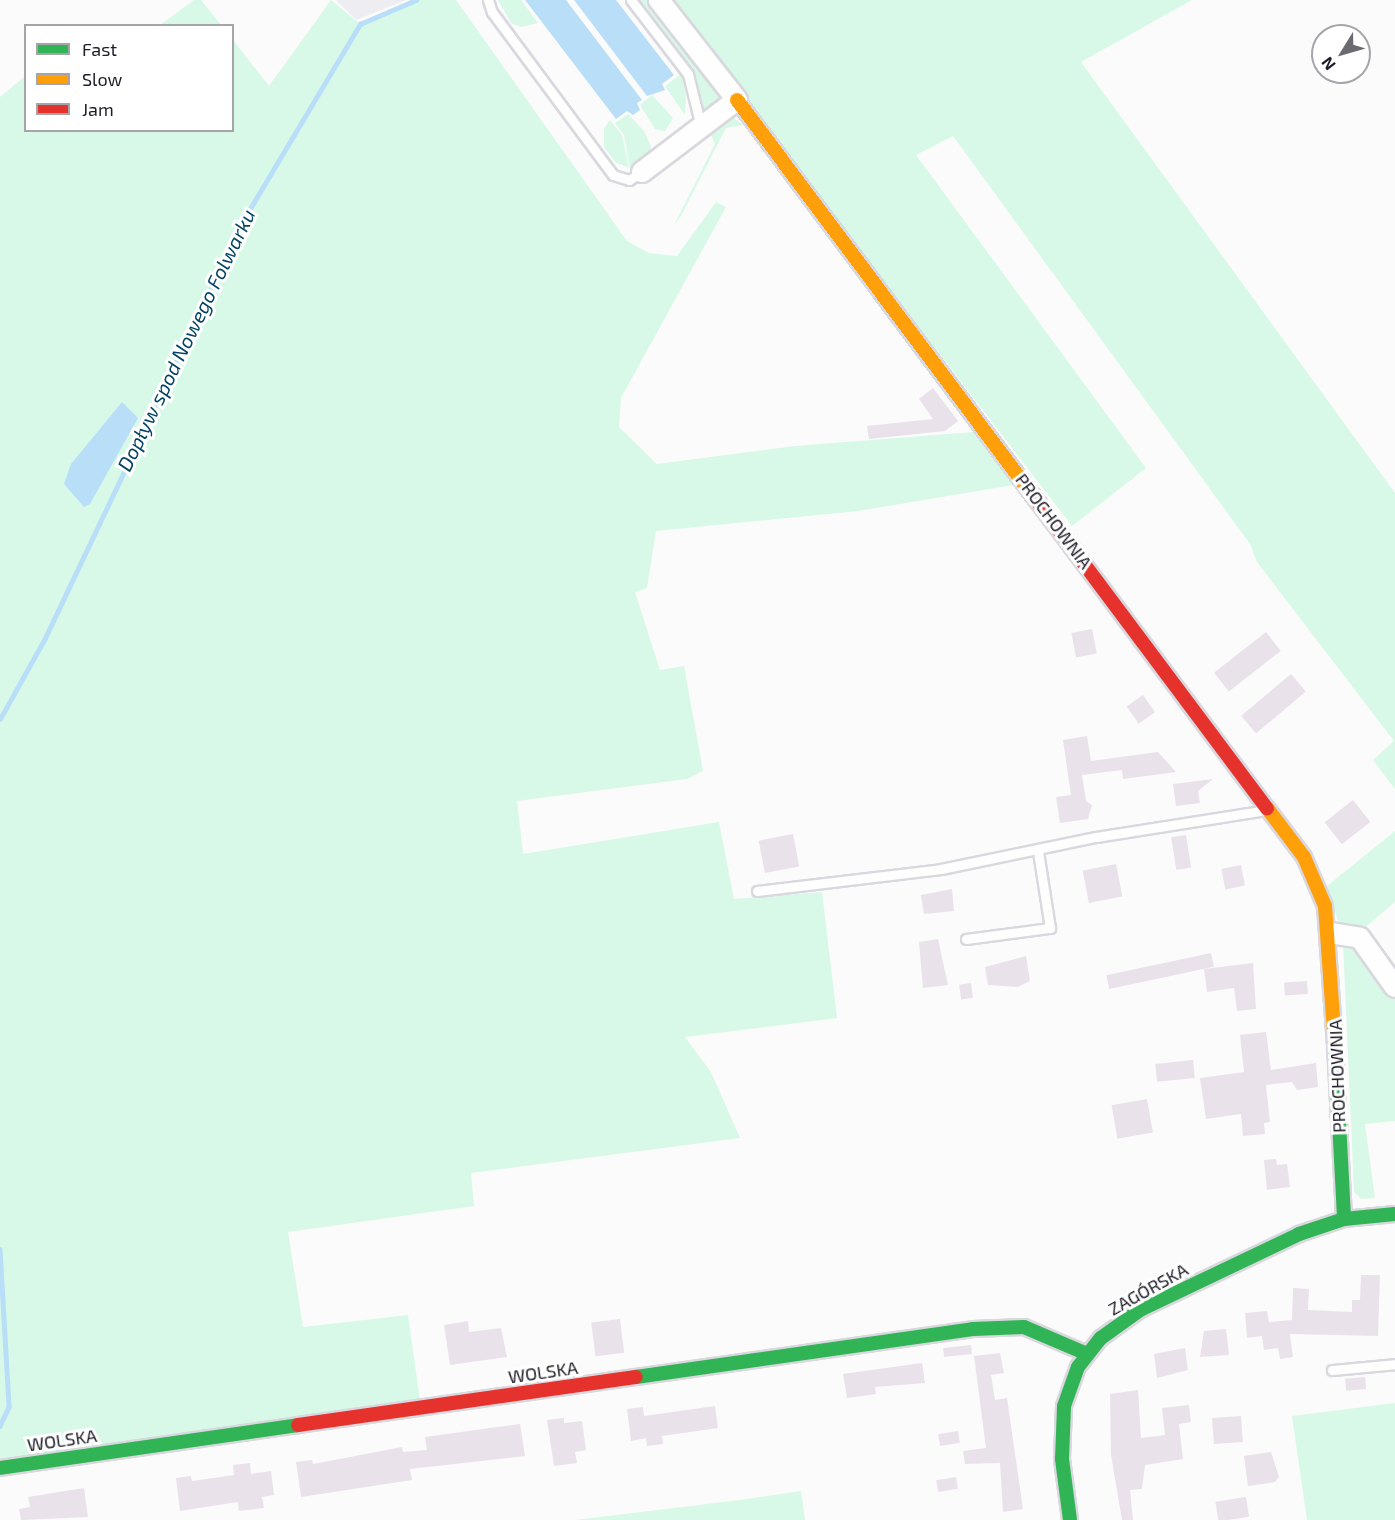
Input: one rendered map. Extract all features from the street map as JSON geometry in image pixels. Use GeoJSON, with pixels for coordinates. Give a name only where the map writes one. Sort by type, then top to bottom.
{"type":"FeatureCollection","features":[{"type":"Feature","properties":{"kind":"street"},"geometry":{"type":"LineString","coordinates":[[642,172],[736,100],[659,0]]}},
{"type":"Feature","properties":{"kind":"street","name":"PROCHOWNIA"},"geometry":{"type":"LineString","coordinates":[[736,100],[1271,808],[1316,879],[1330,933],[1344,1220]]}},
{"type":"Feature","properties":{"kind":"street"},"geometry":{"type":"LineString","coordinates":[[1330,933],[1360,938],[1395,987]]}},
{"type":"Feature","properties":{"kind":"street","name":"ZAGÓRSKA"},"geometry":{"type":"LineString","coordinates":[[1070,1520],[1061,1425],[1068,1392],[1087,1354],[1140,1310],[1299,1234],[1344,1220],[1395,1214]]}},
{"type":"Feature","properties":{"kind":"street","name":"WOLSKA"},"geometry":{"type":"LineString","coordinates":[[0,1468],[973,1329],[1024,1327],[1065,1341],[1087,1354]]}},
{"type":"Feature","properties":{"kind":"lane"},"geometry":{"type":"LineString","coordinates":[[488,0],[492,12],[613,175],[629,180],[642,172]]}},
{"type":"Feature","properties":{"kind":"lane"},"geometry":{"type":"LineString","coordinates":[[631,0],[688,74],[700,127]]}},
{"type":"Feature","properties":{"kind":"lane"},"geometry":{"type":"LineString","coordinates":[[757,891],[941,869],[1271,808]]}},
{"type":"Feature","properties":{"kind":"lane"},"geometry":{"type":"LineString","coordinates":[[966,939],[1050,928],[1038,851]]}},
{"type":"Feature","properties":{"kind":"lane"},"geometry":{"type":"LineString","coordinates":[[1332,1370],[1395,1364]]}},
{"type":"Feature","properties":{"kind":"shaded area"},"geometry":{"type":"Polygon","coordinates":[[[336,0],[406,0],[356,20],[336,0]]]}},
{"type":"Feature","properties":{"kind":"green space"},"geometry":{"type":"Polygon","coordinates":[[[194,0],[201,0],[220,24],[161,24],[194,0]]]}},
{"type":"Feature","properties":{"kind":"green space"},"geometry":{"type":"Polygon","coordinates":[[[331,0],[360,24],[416,0],[456,0],[627,241],[649,253],[677,256],[716,202],[726,207],[621,398],[619,427],[657,464],[795,446],[973,432],[1020,484],[858,511],[656,531],[647,588],[635,592],[660,670],[684,666],[703,771],[687,779],[517,801],[523,854],[719,822],[734,899],[822,892],[837,1018],[685,1037],[711,1072],[740,1138],[471,1173],[474,1206],[288,1232],[303,1327],[408,1315],[421,1407],[0,1468],[0,97],[24,77],[24,132],[234,132],[234,41],[269,86],[331,0]]]}},
{"type":"Feature","properties":{"kind":"green space"},"geometry":{"type":"Polygon","coordinates":[[[498,0],[521,0],[538,23],[521,27],[511,23],[498,0]]]}},
{"type":"Feature","properties":{"kind":"green space"},"geometry":{"type":"Polygon","coordinates":[[[640,0],[652,0],[720,92],[718,103],[705,116],[701,114],[693,70],[640,0]]]}},
{"type":"Feature","properties":{"kind":"green space"},"geometry":{"type":"Polygon","coordinates":[[[667,0],[1192,0],[1081,62],[1395,493],[1395,789],[1373,760],[1394,741],[1257,562],[1250,544],[953,136],[916,155],[1146,468],[1072,526],[667,0]]]}},
{"type":"Feature","properties":{"kind":"green space"},"geometry":{"type":"Polygon","coordinates":[[[681,74],[686,88],[685,115],[665,86],[681,74]]]}},
{"type":"Feature","properties":{"kind":"green space"},"geometry":{"type":"Polygon","coordinates":[[[652,95],[673,118],[665,131],[655,129],[640,105],[652,95]]]}},
{"type":"Feature","properties":{"kind":"green space"},"geometry":{"type":"Polygon","coordinates":[[[628,114],[644,131],[651,146],[648,157],[634,168],[630,168],[624,135],[615,123],[628,114]]]}},
{"type":"Feature","properties":{"kind":"green space"},"geometry":{"type":"Polygon","coordinates":[[[733,117],[743,125],[726,128],[681,216],[674,225],[715,144],[709,131],[733,117]]]}},
{"type":"Feature","properties":{"kind":"green space"},"geometry":{"type":"Polygon","coordinates":[[[610,120],[622,135],[629,168],[615,162],[604,147],[604,128],[610,120]]]}},
{"type":"Feature","properties":{"kind":"green space"},"geometry":{"type":"Polygon","coordinates":[[[1395,831],[1395,902],[1362,930],[1340,927],[1327,886],[1395,831]]]}},
{"type":"Feature","properties":{"kind":"green space"},"geometry":{"type":"Polygon","coordinates":[[[1352,940],[1395,995],[1395,1121],[1365,1124],[1375,1198],[1361,1199],[1354,1192],[1343,941],[1352,940]]]}},
{"type":"Feature","properties":{"kind":"green space"},"geometry":{"type":"Polygon","coordinates":[[[1395,1403],[1395,1520],[1307,1520],[1292,1416],[1395,1403]]]}},
{"type":"Feature","properties":{"kind":"green space"},"geometry":{"type":"Polygon","coordinates":[[[801,1491],[805,1520],[575,1520],[740,1500],[801,1491]]]}},
{"type":"Feature","properties":{"kind":"water"},"geometry":{"type":"Polygon","coordinates":[[[525,0],[566,0],[642,100],[637,103],[640,110],[633,115],[627,111],[616,119],[525,0]]]}},
{"type":"Feature","properties":{"kind":"water"},"geometry":{"type":"Polygon","coordinates":[[[574,0],[616,0],[674,75],[662,84],[665,90],[647,96],[574,0]]]}},
{"type":"Feature","properties":{"kind":"water"},"geometry":{"type":"Polygon","coordinates":[[[122,402],[138,418],[90,504],[84,507],[64,484],[71,464],[122,402]]]}},
{"type":"Feature","properties":{"kind":"building"},"geometry":{"type":"Polygon","coordinates":[[[933,388],[958,421],[945,431],[869,439],[867,426],[933,419],[919,399],[933,388]]]}},
{"type":"Feature","properties":{"kind":"building"},"geometry":{"type":"Polygon","coordinates":[[[1092,629],[1097,654],[1076,658],[1071,633],[1092,629]]]}},
{"type":"Feature","properties":{"kind":"building"},"geometry":{"type":"Polygon","coordinates":[[[1266,632],[1281,651],[1229,692],[1214,673],[1266,632]]]}},
{"type":"Feature","properties":{"kind":"building"},"geometry":{"type":"Polygon","coordinates":[[[1291,674],[1306,692],[1256,733],[1241,716],[1291,674]]]}},
{"type":"Feature","properties":{"kind":"building"},"geometry":{"type":"Polygon","coordinates":[[[1143,695],[1155,712],[1139,724],[1127,706],[1143,695]]]}},
{"type":"Feature","properties":{"kind":"building"},"geometry":{"type":"Polygon","coordinates":[[[1087,736],[1091,761],[1158,752],[1176,772],[1123,779],[1122,770],[1082,775],[1086,801],[1092,805],[1088,819],[1060,823],[1056,797],[1071,795],[1063,740],[1087,736]]]}},
{"type":"Feature","properties":{"kind":"building"},"geometry":{"type":"Polygon","coordinates":[[[1213,779],[1198,791],[1200,803],[1176,806],[1173,784],[1213,779]]]}},
{"type":"Feature","properties":{"kind":"building"},"geometry":{"type":"Polygon","coordinates":[[[1353,800],[1370,822],[1342,844],[1325,822],[1353,800]]]}},
{"type":"Feature","properties":{"kind":"building"},"geometry":{"type":"Polygon","coordinates":[[[793,834],[799,866],[765,873],[759,841],[793,834]]]}},
{"type":"Feature","properties":{"kind":"building"},"geometry":{"type":"Polygon","coordinates":[[[1186,835],[1191,868],[1176,870],[1171,837],[1186,835]]]}},
{"type":"Feature","properties":{"kind":"building"},"geometry":{"type":"Polygon","coordinates":[[[1116,864],[1122,896],[1089,903],[1083,870],[1116,864]]]}},
{"type":"Feature","properties":{"kind":"building"},"geometry":{"type":"Polygon","coordinates":[[[1241,865],[1245,886],[1225,889],[1221,869],[1241,865]]]}},
{"type":"Feature","properties":{"kind":"building"},"geometry":{"type":"Polygon","coordinates":[[[952,889],[954,911],[924,914],[921,895],[952,889]]]}},
{"type":"Feature","properties":{"kind":"building"},"geometry":{"type":"Polygon","coordinates":[[[938,939],[948,985],[923,988],[919,942],[938,939]]]}},
{"type":"Feature","properties":{"kind":"building"},"geometry":{"type":"Polygon","coordinates":[[[1211,953],[1214,967],[1109,989],[1106,975],[1211,953]]]}},
{"type":"Feature","properties":{"kind":"building"},"geometry":{"type":"Polygon","coordinates":[[[1026,956],[1030,981],[1018,987],[988,985],[985,967],[1026,956]]]}},
{"type":"Feature","properties":{"kind":"building"},"geometry":{"type":"Polygon","coordinates":[[[1253,963],[1256,1009],[1237,1011],[1234,988],[1207,992],[1204,969],[1253,963]]]}},
{"type":"Feature","properties":{"kind":"building"},"geometry":{"type":"Polygon","coordinates":[[[1307,981],[1308,994],[1285,996],[1284,983],[1307,981]]]}},
{"type":"Feature","properties":{"kind":"building"},"geometry":{"type":"Polygon","coordinates":[[[971,983],[973,998],[961,1000],[959,985],[971,983]]]}},
{"type":"Feature","properties":{"kind":"building"},"geometry":{"type":"Polygon","coordinates":[[[1266,1032],[1271,1070],[1316,1063],[1318,1087],[1297,1090],[1292,1082],[1266,1085],[1270,1122],[1264,1123],[1265,1134],[1243,1136],[1241,1114],[1206,1119],[1200,1078],[1244,1072],[1240,1035],[1266,1032]]]}},
{"type":"Feature","properties":{"kind":"building"},"geometry":{"type":"Polygon","coordinates":[[[1193,1060],[1195,1078],[1157,1082],[1155,1064],[1193,1060]]]}},
{"type":"Feature","properties":{"kind":"building"},"geometry":{"type":"Polygon","coordinates":[[[1147,1099],[1153,1132],[1117,1139],[1112,1105],[1147,1099]]]}},
{"type":"Feature","properties":{"kind":"building"},"geometry":{"type":"Polygon","coordinates":[[[1276,1159],[1277,1165],[1287,1164],[1290,1187],[1267,1190],[1264,1160],[1276,1159]]]}},
{"type":"Feature","properties":{"kind":"building"},"geometry":{"type":"Polygon","coordinates":[[[1361,1275],[1380,1275],[1378,1336],[1290,1334],[1293,1357],[1280,1359],[1278,1348],[1264,1350],[1262,1336],[1247,1338],[1245,1313],[1267,1311],[1269,1322],[1292,1320],[1293,1288],[1309,1289],[1308,1310],[1352,1312],[1352,1300],[1360,1300],[1361,1275]]]}},
{"type":"Feature","properties":{"kind":"building"},"geometry":{"type":"Polygon","coordinates":[[[620,1319],[624,1353],[595,1356],[591,1323],[620,1319]]]}},
{"type":"Feature","properties":{"kind":"building"},"geometry":{"type":"Polygon","coordinates":[[[468,1321],[469,1332],[501,1328],[507,1357],[450,1365],[444,1325],[468,1321]]]}},
{"type":"Feature","properties":{"kind":"building"},"geometry":{"type":"Polygon","coordinates":[[[1226,1329],[1229,1355],[1200,1357],[1204,1331],[1226,1329]]]}},
{"type":"Feature","properties":{"kind":"building"},"geometry":{"type":"Polygon","coordinates":[[[971,1345],[972,1354],[944,1357],[943,1348],[971,1345]]]}},
{"type":"Feature","properties":{"kind":"building"},"geometry":{"type":"Polygon","coordinates":[[[1185,1348],[1188,1370],[1157,1378],[1154,1354],[1185,1348]]]}},
{"type":"Feature","properties":{"kind":"building"},"geometry":{"type":"Polygon","coordinates":[[[1000,1353],[1004,1373],[991,1375],[995,1400],[1007,1398],[1023,1509],[1003,1512],[1000,1463],[965,1464],[963,1451],[986,1448],[974,1356],[1000,1353]]]}},
{"type":"Feature","properties":{"kind":"building"},"geometry":{"type":"Polygon","coordinates":[[[922,1363],[925,1383],[875,1387],[876,1394],[847,1398],[843,1374],[922,1363]]]}},
{"type":"Feature","properties":{"kind":"building"},"geometry":{"type":"Polygon","coordinates":[[[1365,1377],[1366,1389],[1346,1391],[1345,1379],[1365,1377]]]}},
{"type":"Feature","properties":{"kind":"building"},"geometry":{"type":"Polygon","coordinates":[[[1138,1390],[1141,1438],[1165,1435],[1162,1408],[1189,1405],[1191,1422],[1179,1424],[1183,1459],[1145,1465],[1142,1489],[1130,1490],[1133,1520],[1122,1520],[1111,1455],[1110,1394],[1138,1390]]]}},
{"type":"Feature","properties":{"kind":"building"},"geometry":{"type":"Polygon","coordinates":[[[715,1406],[718,1428],[662,1436],[663,1444],[647,1446],[646,1438],[631,1441],[627,1409],[643,1407],[644,1416],[715,1406]]]}},
{"type":"Feature","properties":{"kind":"building"},"geometry":{"type":"Polygon","coordinates":[[[1241,1416],[1243,1442],[1214,1444],[1212,1418],[1241,1416]]]}},
{"type":"Feature","properties":{"kind":"building"},"geometry":{"type":"Polygon","coordinates":[[[564,1418],[564,1423],[582,1421],[586,1450],[575,1452],[577,1463],[554,1466],[547,1420],[564,1418]]]}},
{"type":"Feature","properties":{"kind":"building"},"geometry":{"type":"Polygon","coordinates":[[[520,1424],[525,1456],[410,1469],[412,1480],[301,1497],[296,1462],[312,1460],[313,1464],[402,1447],[403,1452],[427,1450],[425,1437],[520,1424]]]}},
{"type":"Feature","properties":{"kind":"building"},"geometry":{"type":"Polygon","coordinates":[[[958,1431],[960,1443],[940,1446],[938,1434],[958,1431]]]}},
{"type":"Feature","properties":{"kind":"building"},"geometry":{"type":"Polygon","coordinates":[[[1271,1452],[1279,1477],[1275,1482],[1248,1486],[1244,1456],[1271,1452]]]}},
{"type":"Feature","properties":{"kind":"building"},"geometry":{"type":"Polygon","coordinates":[[[250,1463],[251,1474],[271,1471],[274,1495],[262,1497],[264,1508],[239,1511],[238,1502],[180,1511],[176,1478],[191,1476],[192,1481],[234,1475],[233,1465],[250,1463]]]}},
{"type":"Feature","properties":{"kind":"building"},"geometry":{"type":"Polygon","coordinates":[[[956,1477],[958,1489],[938,1492],[936,1480],[956,1477]]]}},
{"type":"Feature","properties":{"kind":"building"},"geometry":{"type":"Polygon","coordinates":[[[84,1488],[88,1517],[21,1520],[19,1509],[30,1507],[28,1497],[84,1488]]]}},
{"type":"Feature","properties":{"kind":"building"},"geometry":{"type":"Polygon","coordinates":[[[1246,1497],[1249,1517],[1218,1520],[1215,1502],[1246,1497]]]}},
{"type":"Feature","properties":{"kind":"waterway","name":"Dopływ spod Nowego Folwarku"},"geometry":{"type":"LineString","coordinates":[[0,719],[45,638],[245,217],[360,24],[416,0]]}},
{"type":"Feature","properties":{"kind":"waterway"},"geometry":{"type":"LineString","coordinates":[[0,1249],[9,1407],[0,1426]]}},
{"type":"Feature","properties":{"kind":"traffic: fast"},"geometry":{"type":"LineString","coordinates":[[1335,1045],[1344,1219]]}},
{"type":"Feature","properties":{"kind":"traffic: fast"},"geometry":{"type":"LineString","coordinates":[[1070,1520],[1062,1459],[1064,1406],[1078,1367],[1101,1338],[1140,1310],[1299,1234],[1344,1219],[1395,1214]]}},
{"type":"Feature","properties":{"kind":"traffic: fast"},"geometry":{"type":"LineString","coordinates":[[636,1377],[973,1329],[1024,1327],[1087,1354]]}},
{"type":"Feature","properties":{"kind":"traffic: fast"},"geometry":{"type":"LineString","coordinates":[[0,1468],[298,1425]]}},
{"type":"Feature","properties":{"kind":"traffic: slow"},"geometry":{"type":"LineString","coordinates":[[737,100],[1037,501]]}},
{"type":"Feature","properties":{"kind":"traffic: slow"},"geometry":{"type":"LineString","coordinates":[[1267,808],[1304,857],[1325,906],[1335,1045]]}},
{"type":"Feature","properties":{"kind":"traffic: jam"},"geometry":{"type":"LineString","coordinates":[[1037,501],[1267,808]]}},
{"type":"Feature","properties":{"kind":"traffic: jam"},"geometry":{"type":"LineString","coordinates":[[298,1425],[636,1377]]}}]}
